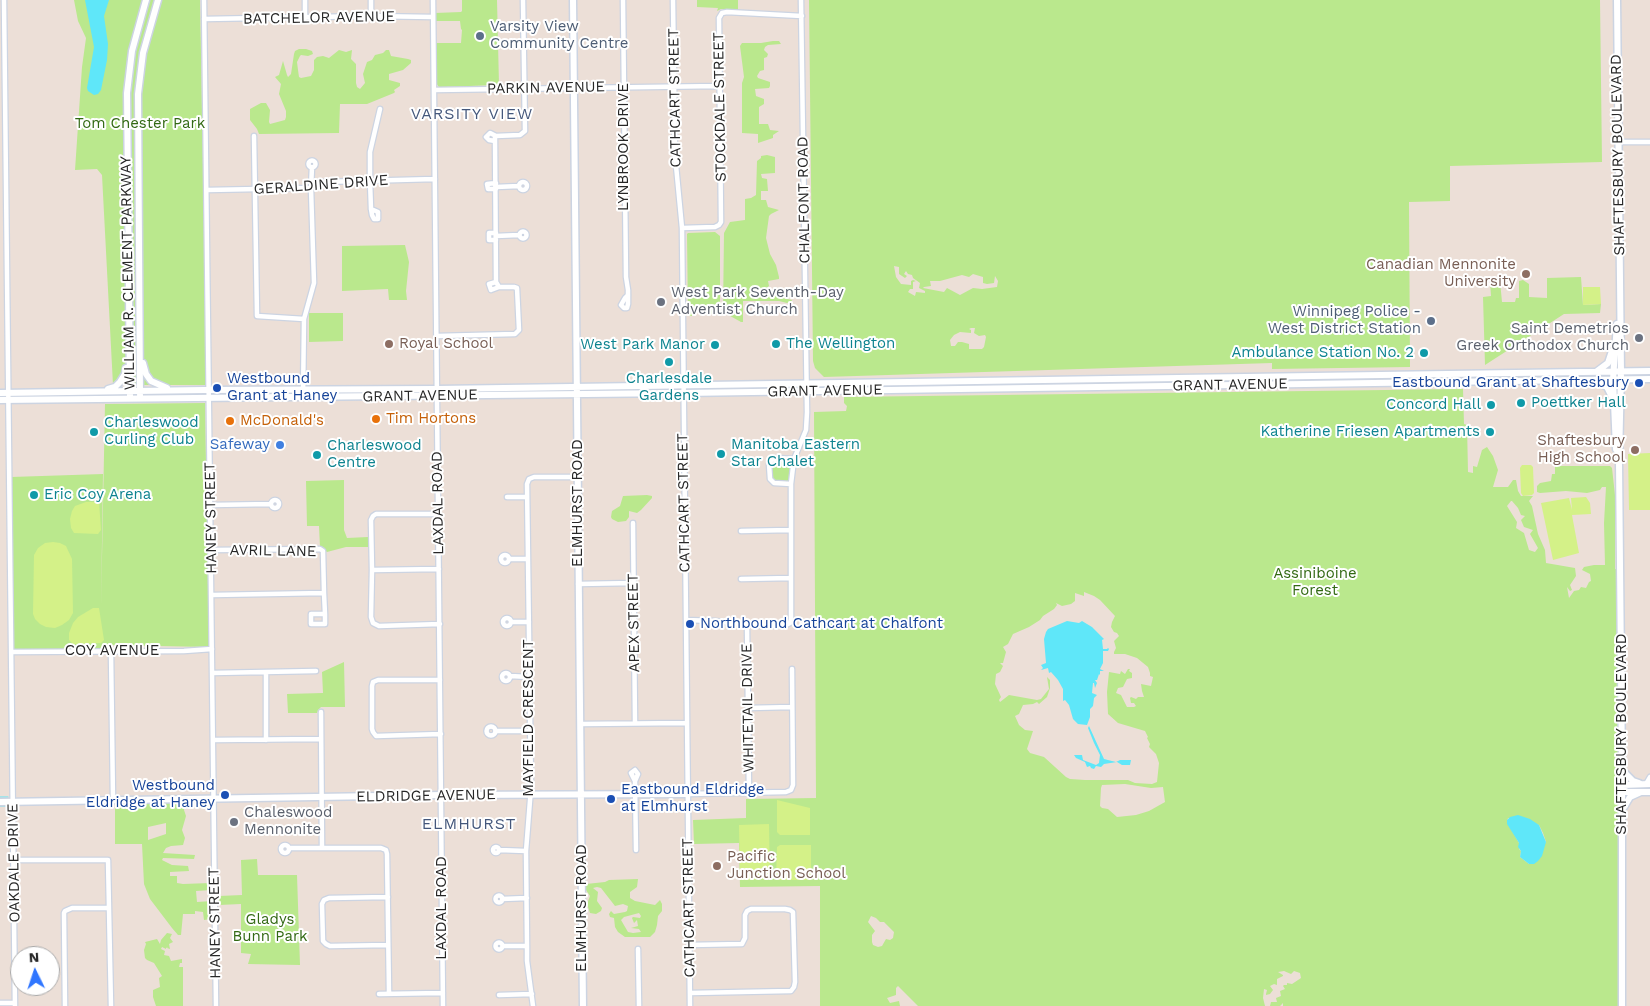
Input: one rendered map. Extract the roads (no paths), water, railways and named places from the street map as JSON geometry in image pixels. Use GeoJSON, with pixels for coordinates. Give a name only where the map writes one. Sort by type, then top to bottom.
{"type":"FeatureCollection","features":[{"type":"Feature","properties":{"kind":"main road","name":"WILLIAM R. CLEMENT PARKWAY"},"geometry":{"type":"LineString","coordinates":[[130,398],[127,93],[132,50],[146,0]]}},
{"type":"Feature","properties":{"kind":"main road","name":"WILLIAM R. CLEMENT PARKWAY"},"geometry":{"type":"LineString","coordinates":[[140,394],[138,94],[143,54],[158,0]]}},
{"type":"Feature","properties":{"kind":"main road","name":"ELMHURST ROAD"},"geometry":{"type":"LineString","coordinates":[[573,0],[583,1006]]}},
{"type":"Feature","properties":{"kind":"main road","name":"SHAFTESBURY BOULEVARD"},"geometry":{"type":"LineString","coordinates":[[1617,0],[1619,310],[1617,375],[1613,402],[1619,462]]}},
{"type":"Feature","properties":{"kind":"main road","name":"SHAFTESBURY BOULEVARD"},"geometry":{"type":"LineString","coordinates":[[1619,310],[1615,333],[1619,462],[1622,1006]]}},
{"type":"Feature","properties":{"kind":"main road"},"geometry":{"type":"LineString","coordinates":[[1596,372],[1609,361],[1615,333]]}},
{"type":"Feature","properties":{"kind":"main road"},"geometry":{"type":"LineString","coordinates":[[100,391],[115,387],[122,380],[125,374],[129,350]]}},
{"type":"Feature","properties":{"kind":"main road"},"geometry":{"type":"LineString","coordinates":[[141,350],[144,369],[149,379],[155,384],[176,390]]}},
{"type":"Feature","properties":{"kind":"main road","name":"GRANT AVENUE"},"geometry":{"type":"LineString","coordinates":[[807,388],[1592,379],[1650,371]]}},
{"type":"Feature","properties":{"kind":"main road","name":"GRANT AVENUE"},"geometry":{"type":"LineString","coordinates":[[0,400],[8,396],[100,391],[130,391],[140,394],[209,394],[682,390],[1596,372],[1650,379]]}},
{"type":"Feature","properties":{"kind":"main road"},"geometry":{"type":"LineString","coordinates":[[1592,379],[1607,387],[1613,402]]}},
{"type":"Feature","properties":{"kind":"main road","name":"GRANT AVENUE"},"geometry":{"type":"LineString","coordinates":[[0,393],[8,396],[130,398],[140,394],[176,390],[209,394]]}},
{"type":"Feature","properties":{"kind":"main road"},"geometry":{"type":"LineString","coordinates":[[1622,770],[1633,781],[1646,784]]}},
{"type":"Feature","properties":{"kind":"main road"},"geometry":{"type":"LineString","coordinates":[[1622,788],[1646,784]]}},
{"type":"Feature","properties":{"kind":"main road"},"geometry":{"type":"LineString","coordinates":[[1622,788],[1647,793]]}},
{"type":"Feature","properties":{"kind":"main road"},"geometry":{"type":"LineString","coordinates":[[1622,814],[1630,797],[1647,793]]}},
{"type":"Feature","properties":{"kind":"main road","name":"ELDRIDGE AVENUE"},"geometry":{"type":"LineString","coordinates":[[0,802],[442,795],[688,794]]}},
{"type":"Feature","properties":{"kind":"street","name":"OAKDALE DRIVE"},"geometry":{"type":"LineString","coordinates":[[4,0],[2,21],[15,1004]]}},
{"type":"Feature","properties":{"kind":"street","name":"HANEY STREET"},"geometry":{"type":"LineString","coordinates":[[204,0],[216,1006]]}},
{"type":"Feature","properties":{"kind":"street"},"geometry":{"type":"LineString","coordinates":[[305,0],[305,18]]}},
{"type":"Feature","properties":{"kind":"street"},"geometry":{"type":"LineString","coordinates":[[371,0],[371,16]]}},
{"type":"Feature","properties":{"kind":"street","name":"LAXDAL ROAD"},"geometry":{"type":"LineString","coordinates":[[433,0],[443,1006]]}},
{"type":"Feature","properties":{"kind":"street"},"geometry":{"type":"LineString","coordinates":[[499,287],[496,282],[496,138],[520,135],[525,130],[523,0]]}},
{"type":"Feature","properties":{"kind":"street","name":"LYNBROOK DRIVE"},"geometry":{"type":"LineString","coordinates":[[623,0],[626,277],[628,295]]}},
{"type":"Feature","properties":{"kind":"street","name":"CATHCART STREET"},"geometry":{"type":"LineString","coordinates":[[673,0],[675,155],[682,228],[682,390],[690,1006]]}},
{"type":"Feature","properties":{"kind":"street","name":"CHALFONT ROAD"},"geometry":{"type":"LineString","coordinates":[[686,620],[715,620],[786,626],[790,623],[791,619],[791,484],[794,459],[806,430],[807,388],[802,0]]}},
{"type":"Feature","properties":{"kind":"street","name":"STOCKDALE STREET"},"geometry":{"type":"LineString","coordinates":[[682,228],[715,227],[721,222],[719,18],[722,13],[727,12],[802,16]]}},
{"type":"Feature","properties":{"kind":"street","name":"BATCHELOR AVENUE"},"geometry":{"type":"LineString","coordinates":[[204,19],[371,16],[433,17]]}},
{"type":"Feature","properties":{"kind":"street","name":"PARKIN AVENUE"},"geometry":{"type":"LineString","coordinates":[[434,90],[719,86]]}},
{"type":"Feature","properties":{"kind":"street"},"geometry":{"type":"LineString","coordinates":[[371,209],[370,152],[380,109]]}},
{"type":"Feature","properties":{"kind":"street"},"geometry":{"type":"LineString","coordinates":[[254,136],[257,316],[304,319]]}},
{"type":"Feature","properties":{"kind":"street"},"geometry":{"type":"LineString","coordinates":[[1618,142],[1650,142]]}},
{"type":"Feature","properties":{"kind":"street"},"geometry":{"type":"LineString","coordinates":[[303,393],[304,319],[314,283],[312,167]]}},
{"type":"Feature","properties":{"kind":"street","name":"GERALDINE DRIVE"},"geometry":{"type":"LineString","coordinates":[[207,190],[311,188],[320,182],[435,179]]}},
{"type":"Feature","properties":{"kind":"street"},"geometry":{"type":"LineString","coordinates":[[496,187],[519,186]]}},
{"type":"Feature","properties":{"kind":"street"},"geometry":{"type":"LineString","coordinates":[[496,236],[519,235]]}},
{"type":"Feature","properties":{"kind":"street"},"geometry":{"type":"LineString","coordinates":[[437,336],[515,334],[519,330],[517,288],[499,287],[491,290],[489,284],[496,282]]}},
{"type":"Feature","properties":{"kind":"street"},"geometry":{"type":"LineString","coordinates":[[791,484],[774,483],[770,479],[769,464],[777,458],[794,459]]}},
{"type":"Feature","properties":{"kind":"street","name":"MAYFIELD CRESCENT"},"geometry":{"type":"LineString","coordinates":[[533,1006],[527,961],[526,850],[530,794],[528,482],[531,478],[578,477]]}},
{"type":"Feature","properties":{"kind":"street"},"geometry":{"type":"LineString","coordinates":[[507,497],[527,497]]}},
{"type":"Feature","properties":{"kind":"street"},"geometry":{"type":"LineString","coordinates":[[211,505],[271,504]]}},
{"type":"Feature","properties":{"kind":"street"},"geometry":{"type":"LineString","coordinates":[[439,514],[376,514],[373,516],[371,520],[371,618],[373,623],[379,626],[440,624]]}},
{"type":"Feature","properties":{"kind":"street","name":"APEX STREET"},"geometry":{"type":"LineString","coordinates":[[633,523],[635,723]]}},
{"type":"Feature","properties":{"kind":"street"},"geometry":{"type":"LineString","coordinates":[[741,531],[790,530]]}},
{"type":"Feature","properties":{"kind":"street","name":"AVRIL LANE"},"geometry":{"type":"LineString","coordinates":[[211,550],[320,549],[323,551],[325,614]]}},
{"type":"Feature","properties":{"kind":"street"},"geometry":{"type":"LineString","coordinates":[[510,559],[528,559]]}},
{"type":"Feature","properties":{"kind":"street"},"geometry":{"type":"LineString","coordinates":[[372,570],[439,569]]}},
{"type":"Feature","properties":{"kind":"street"},"geometry":{"type":"LineString","coordinates":[[740,579],[791,578]]}},
{"type":"Feature","properties":{"kind":"street"},"geometry":{"type":"LineString","coordinates":[[578,584],[634,583]]}},
{"type":"Feature","properties":{"kind":"street"},"geometry":{"type":"LineString","coordinates":[[212,595],[324,593]]}},
{"type":"Feature","properties":{"kind":"street"},"geometry":{"type":"LineString","coordinates":[[511,622],[529,622]]}},
{"type":"Feature","properties":{"kind":"street","name":"WHITETAIL DRIVE"},"geometry":{"type":"LineString","coordinates":[[747,624],[749,793]]}},
{"type":"Feature","properties":{"kind":"street","name":"COY AVENUE"},"geometry":{"type":"LineString","coordinates":[[11,652],[212,649]]}},
{"type":"Feature","properties":{"kind":"street"},"geometry":{"type":"LineString","coordinates":[[111,651],[113,800]]}},
{"type":"Feature","properties":{"kind":"street"},"geometry":{"type":"LineString","coordinates":[[748,708],[792,707],[792,669]]}},
{"type":"Feature","properties":{"kind":"street"},"geometry":{"type":"LineString","coordinates":[[212,673],[316,671]]}},
{"type":"Feature","properties":{"kind":"street"},"geometry":{"type":"LineString","coordinates":[[266,672],[266,740]]}},
{"type":"Feature","properties":{"kind":"street"},"geometry":{"type":"LineString","coordinates":[[510,676],[529,677]]}},
{"type":"Feature","properties":{"kind":"street"},"geometry":{"type":"LineString","coordinates":[[440,680],[378,680],[374,682],[372,686],[372,728],[376,736],[441,734]]}},
{"type":"Feature","properties":{"kind":"street","name":"ELDRIDGE AVENUE"},"geometry":{"type":"LineString","coordinates":[[688,794],[786,792],[791,790],[793,785],[792,707]]}},
{"type":"Feature","properties":{"kind":"street"},"geometry":{"type":"LineString","coordinates":[[321,712],[322,848]]}},
{"type":"Feature","properties":{"kind":"street"},"geometry":{"type":"LineString","coordinates":[[581,724],[686,723]]}},
{"type":"Feature","properties":{"kind":"street"},"geometry":{"type":"LineString","coordinates":[[496,731],[530,731]]}},
{"type":"Feature","properties":{"kind":"street"},"geometry":{"type":"LineString","coordinates":[[213,740],[321,739]]}},
{"type":"Feature","properties":{"kind":"street"},"geometry":{"type":"LineString","coordinates":[[1646,784],[1650,777]]}},
{"type":"Feature","properties":{"kind":"street"},"geometry":{"type":"LineString","coordinates":[[635,781],[636,850]]}},
{"type":"Feature","properties":{"kind":"street"},"geometry":{"type":"LineString","coordinates":[[289,848],[381,848],[386,850],[389,993]]}},
{"type":"Feature","properties":{"kind":"street"},"geometry":{"type":"LineString","coordinates":[[499,850],[526,850]]}},
{"type":"Feature","properties":{"kind":"street"},"geometry":{"type":"LineString","coordinates":[[14,860],[108,860],[111,1006]]}},
{"type":"Feature","properties":{"kind":"street"},"geometry":{"type":"LineString","coordinates":[[388,897],[329,898],[324,900],[322,904],[323,941],[326,944],[330,946],[388,945]]}},
{"type":"Feature","properties":{"kind":"street"},"geometry":{"type":"LineString","coordinates":[[502,899],[527,898]]}},
{"type":"Feature","properties":{"kind":"street"},"geometry":{"type":"LineString","coordinates":[[65,1006],[64,913],[72,908],[109,908]]}},
{"type":"Feature","properties":{"kind":"street"},"geometry":{"type":"LineString","coordinates":[[689,945],[742,944],[746,938],[745,914],[751,909],[786,909],[793,912],[795,982],[791,991],[690,992]]}},
{"type":"Feature","properties":{"kind":"street"},"geometry":{"type":"LineString","coordinates":[[503,946],[527,946]]}},
{"type":"Feature","properties":{"kind":"street"},"geometry":{"type":"LineString","coordinates":[[638,949],[639,1006]]}},
{"type":"Feature","properties":{"kind":"street"},"geometry":{"type":"LineString","coordinates":[[378,994],[443,993]]}},
{"type":"Feature","properties":{"kind":"street"},"geometry":{"type":"LineString","coordinates":[[499,995],[532,994]]}},
{"type":"Feature","properties":{"kind":"street"},"geometry":{"type":"LineString","coordinates":[[0,1003],[15,1004]]}},
{"type":"Feature","properties":{"kind":"water"},"geometry":{"type":"Polygon","coordinates":[[[85,0],[109,0],[104,16],[108,44],[107,60],[101,90],[98,94],[94,95],[87,88],[94,47],[85,0]]]}},
{"type":"Feature","properties":{"kind":"water"},"geometry":{"type":"Polygon","coordinates":[[[1067,621],[1079,623],[1082,621],[1092,627],[1104,639],[1102,640],[1103,649],[1109,649],[1108,651],[1103,651],[1103,663],[1100,669],[1104,671],[1100,671],[1100,675],[1095,680],[1097,683],[1095,688],[1093,683],[1092,693],[1097,695],[1090,709],[1087,725],[1078,724],[1073,719],[1069,705],[1065,700],[1063,701],[1063,689],[1058,680],[1051,672],[1049,673],[1048,668],[1041,670],[1043,668],[1041,665],[1046,663],[1044,639],[1046,632],[1048,629],[1067,621]]]}},
{"type":"Feature","properties":{"kind":"water"},"geometry":{"type":"Polygon","coordinates":[[[1089,726],[1104,759],[1116,762],[1131,760],[1130,765],[1122,765],[1117,762],[1104,764],[1101,767],[1096,766],[1094,769],[1090,766],[1087,767],[1085,762],[1076,758],[1074,755],[1082,755],[1083,760],[1096,765],[1099,763],[1100,755],[1088,728],[1089,726]]]}},
{"type":"Feature","properties":{"kind":"water"},"geometry":{"type":"Polygon","coordinates":[[[1518,815],[1530,819],[1539,825],[1546,842],[1542,856],[1534,864],[1529,864],[1520,857],[1519,843],[1507,824],[1507,820],[1510,817],[1518,815]]]}},
{"type":"Feature","properties":{"kind":"waterway"},"geometry":{"type":"LineString","coordinates":[[0,797],[8,797]]}},
{"type":"Feature","properties":{"kind":"waterway"},"geometry":{"type":"LineString","coordinates":[[0,806],[7,806]]}},
{"type":"Feature","properties":{"kind":"place","name":"Varsity View Community Centre"},"geometry":{"type":"Point","coordinates":[480,36]}},
{"type":"Feature","properties":{"kind":"place","name":"Canadian Mennonite University"},"geometry":{"type":"Point","coordinates":[1526,274]}},
{"type":"Feature","properties":{"kind":"place","name":"West Park Seventh-Day Adventist Church"},"geometry":{"type":"Point","coordinates":[661,302]}},
{"type":"Feature","properties":{"kind":"place","name":"Winnipeg Police - West District Station"},"geometry":{"type":"Point","coordinates":[1431,321]}},
{"type":"Feature","properties":{"kind":"place","name":"Saint Demetrios Greek Orthodox Church"},"geometry":{"type":"Point","coordinates":[1639,338]}},
{"type":"Feature","properties":{"kind":"place","name":"Royal School"},"geometry":{"type":"Point","coordinates":[389,344]}},
{"type":"Feature","properties":{"kind":"place","name":"The Wellington"},"geometry":{"type":"Point","coordinates":[776,344]}},
{"type":"Feature","properties":{"kind":"place","name":"West Park Manor"},"geometry":{"type":"Point","coordinates":[715,345]}},
{"type":"Feature","properties":{"kind":"place","name":"Ambulance Station No. 2"},"geometry":{"type":"Point","coordinates":[1424,353]}},
{"type":"Feature","properties":{"kind":"place","name":"Charlesdale Gardens"},"geometry":{"type":"Point","coordinates":[669,362]}},
{"type":"Feature","properties":{"kind":"place","name":"Eastbound Grant at Shaftesbury"},"geometry":{"type":"Point","coordinates":[1639,383]}},
{"type":"Feature","properties":{"kind":"place","name":"Westbound Grant at Haney"},"geometry":{"type":"Point","coordinates":[217,388]}},
{"type":"Feature","properties":{"kind":"place","name":"Poettker Hall"},"geometry":{"type":"Point","coordinates":[1521,403]}},
{"type":"Feature","properties":{"kind":"place","name":"Concord Hall"},"geometry":{"type":"Point","coordinates":[1491,405]}},
{"type":"Feature","properties":{"kind":"place","name":"Tim Hortons"},"geometry":{"type":"Point","coordinates":[376,419]}},
{"type":"Feature","properties":{"kind":"place","name":"McDonald's"},"geometry":{"type":"Point","coordinates":[230,421]}},
{"type":"Feature","properties":{"kind":"place","name":"Charleswood Curling Club"},"geometry":{"type":"Point","coordinates":[94,432]}},
{"type":"Feature","properties":{"kind":"place","name":"Katherine Friesen Apartments"},"geometry":{"type":"Point","coordinates":[1490,432]}},
{"type":"Feature","properties":{"kind":"place","name":"Safeway"},"geometry":{"type":"Point","coordinates":[280,445]}},
{"type":"Feature","properties":{"kind":"place","name":"Shaftesbury High School"},"geometry":{"type":"Point","coordinates":[1635,450]}},
{"type":"Feature","properties":{"kind":"place","name":"Manitoba Eastern Star Chalet"},"geometry":{"type":"Point","coordinates":[721,454]}},
{"type":"Feature","properties":{"kind":"place","name":"Charleswood Centre"},"geometry":{"type":"Point","coordinates":[317,455]}},
{"type":"Feature","properties":{"kind":"place","name":"Eric Coy Arena"},"geometry":{"type":"Point","coordinates":[34,495]}},
{"type":"Feature","properties":{"kind":"place","name":"Northbound Cathcart at Chalfont"},"geometry":{"type":"Point","coordinates":[690,624]}},
{"type":"Feature","properties":{"kind":"place","name":"Westbound Eldridge at Haney"},"geometry":{"type":"Point","coordinates":[225,795]}},
{"type":"Feature","properties":{"kind":"place","name":"Eastbound Eldridge at Elmhurst"},"geometry":{"type":"Point","coordinates":[611,799]}},
{"type":"Feature","properties":{"kind":"place","name":"Chaleswood Mennonite"},"geometry":{"type":"Point","coordinates":[234,822]}},
{"type":"Feature","properties":{"kind":"place","name":"Pacific Junction School"},"geometry":{"type":"Point","coordinates":[717,866]}},
{"type":"Feature","properties":{"kind":"district","name":"VARSITY VIEW"},"geometry":{"type":"Point","coordinates":[472,114]}},
{"type":"Feature","properties":{"kind":"district","name":"ELMHURST"},"geometry":{"type":"Point","coordinates":[469,824]}},
{"type":"Feature","properties":{"kind":"park label","name":"Tom Chester Park"},"geometry":{"type":"Point","coordinates":[140,124]}},
{"type":"Feature","properties":{"kind":"park label","name":"Assiniboine Forest"},"geometry":{"type":"Point","coordinates":[1315,582]}},
{"type":"Feature","properties":{"kind":"park label","name":"Gladys Bunn Park"},"geometry":{"type":"Point","coordinates":[270,928]}}]}
